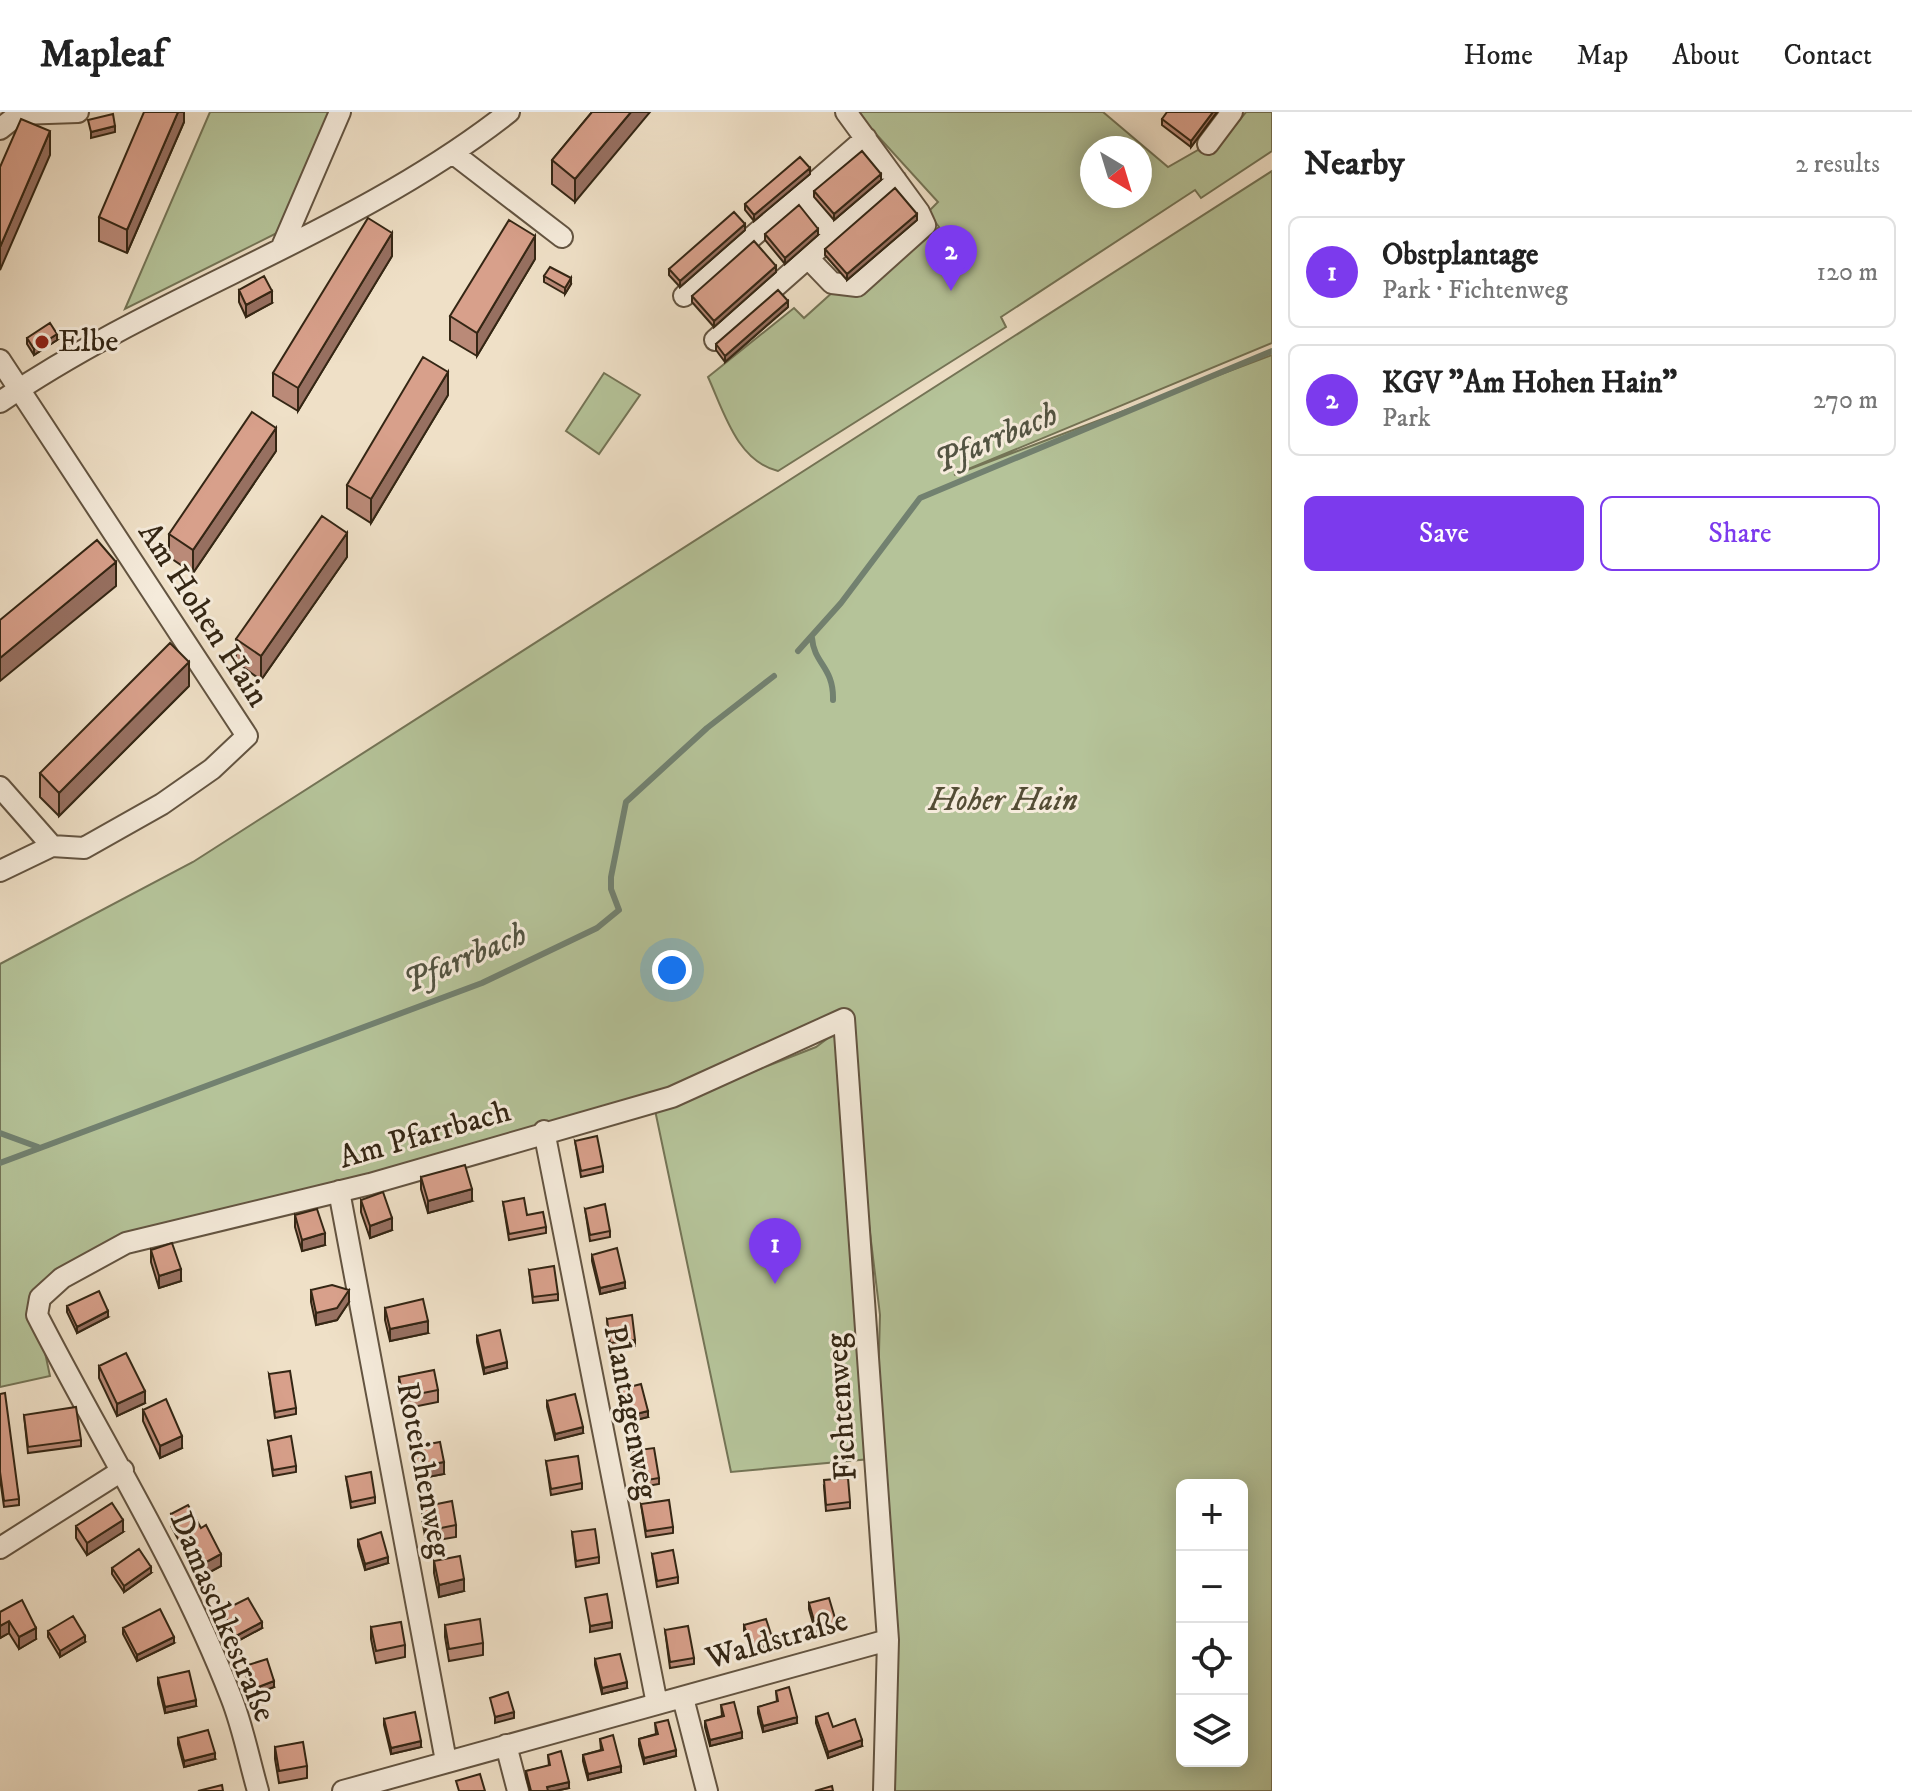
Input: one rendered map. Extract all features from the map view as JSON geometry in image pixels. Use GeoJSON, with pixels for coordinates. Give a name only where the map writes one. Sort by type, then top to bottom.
{"type":"FeatureCollection","features":[{"type":"Feature","properties":{"kind":"street"},"geometry":{"type":"LineString","coordinates":[[0,129],[19,114],[78,112]]}},
{"type":"Feature","properties":{"kind":"street"},"geometry":{"type":"LineString","coordinates":[[281,249],[340,112]]}},
{"type":"Feature","properties":{"kind":"street"},"geometry":{"type":"LineString","coordinates":[[0,402],[110,335],[388,195],[454,154],[509,112]]}},
{"type":"Feature","properties":{"kind":"street"},"geometry":{"type":"LineString","coordinates":[[808,258],[832,283],[857,286],[925,225],[846,112]]}},
{"type":"Feature","properties":{"kind":"street"},"geometry":{"type":"LineString","coordinates":[[1208,144],[1232,112]]}},
{"type":"Feature","properties":{"kind":"street"},"geometry":{"type":"LineString","coordinates":[[684,296],[866,138]]}},
{"type":"Feature","properties":{"kind":"street"},"geometry":{"type":"LineString","coordinates":[[454,154],[562,237]]}},
{"type":"Feature","properties":{"kind":"street"},"geometry":{"type":"LineString","coordinates":[[715,340],[896,180]]}},
{"type":"Feature","properties":{"kind":"street"},"geometry":{"type":"LineString","coordinates":[[800,195],[834,236]]}},
{"type":"Feature","properties":{"kind":"street","name":"Am Hohen Hain"},"geometry":{"type":"LineString","coordinates":[[0,360],[247,736],[212,769],[84,848],[52,846]]}},
{"type":"Feature","properties":{"kind":"street"},"geometry":{"type":"LineString","coordinates":[[0,787],[52,846],[0,871]]}},
{"type":"Feature","properties":{"kind":"street","name":"Am Pfarrbach"},"geometry":{"type":"LineString","coordinates":[[37,1315],[40,1298],[62,1278],[126,1243],[339,1191],[672,1097],[844,1019]]}},
{"type":"Feature","properties":{"kind":"street","name":"Fichtenweg"},"geometry":{"type":"LineString","coordinates":[[844,1019],[888,1640],[884,1791]]}},
{"type":"Feature","properties":{"kind":"street","name":"Plantagenweg"},"geometry":{"type":"LineString","coordinates":[[544,1131],[657,1704]]}},
{"type":"Feature","properties":{"kind":"street","name":"Roteichenweg"},"geometry":{"type":"LineString","coordinates":[[339,1191],[446,1761]]}},
{"type":"Feature","properties":{"kind":"street","name":"Damaschkestraße"},"geometry":{"type":"LineString","coordinates":[[37,1315],[123,1470],[185,1593],[233,1699],[258,1791]]}},
{"type":"Feature","properties":{"kind":"street"},"geometry":{"type":"LineString","coordinates":[[0,1548],[123,1470]]}},
{"type":"Feature","properties":{"kind":"street","name":"Waldstraße"},"geometry":{"type":"LineString","coordinates":[[343,1791],[888,1640]]}},
{"type":"Feature","properties":{"kind":"street","name":"Waldstraße"},"geometry":{"type":"LineString","coordinates":[[683,1698],[707,1791]]}},
{"type":"Feature","properties":{"kind":"street"},"geometry":{"type":"LineString","coordinates":[[506,1745],[518,1791]]}},
{"type":"Feature","properties":{"kind":"green space"},"geometry":{"type":"Polygon","coordinates":[[[210,112],[332,112],[277,233],[125,309],[210,112]]]}},
{"type":"Feature","properties":{"kind":"green space"},"geometry":{"type":"Polygon","coordinates":[[[856,112],[1103,112],[1131,136],[1080,136],[1080,208],[1152,208],[1152,153],[1168,167],[1198,150],[1214,151],[1246,112],[1272,112],[1272,151],[1201,198],[1195,190],[1001,317],[1006,327],[778,471],[764,466],[742,446],[726,419],[708,377],[794,308],[804,318],[834,291],[860,292],[939,227],[928,212],[938,202],[856,112]]]}},
{"type":"Feature","properties":{"kind":"green space","name":"Hoher Hain"},"geometry":{"type":"Polygon","coordinates":[[[1272,171],[1272,343],[954,475],[1272,355],[1272,1791],[884,1791],[876,1464],[880,1315],[844,1019],[672,1097],[126,1243],[62,1278],[37,1315],[50,1376],[0,1387],[0,964],[193,862],[1272,171]]]}},
{"type":"Feature","properties":{"kind":"green space"},"geometry":{"type":"Polygon","coordinates":[[[604,373],[640,395],[599,454],[566,431],[604,373]]]}},
{"type":"Feature","properties":{"kind":"green space"},"geometry":{"type":"Polygon","coordinates":[[[840,1029],[870,1459],[731,1472],[655,1110],[816,1047],[840,1029]]]}},
{"type":"Feature","properties":{"kind":"building"},"geometry":{"type":"Polygon","coordinates":[[[144,112],[178,112],[127,230],[99,217],[144,112]]]}},
{"type":"Feature","properties":{"kind":"building"},"geometry":{"type":"Polygon","coordinates":[[[592,112],[631,112],[575,179],[552,160],[592,112]]]}},
{"type":"Feature","properties":{"kind":"building"},"geometry":{"type":"Polygon","coordinates":[[[1167,112],[1213,112],[1191,141],[1162,119],[1167,112]]]}},
{"type":"Feature","properties":{"kind":"building"},"geometry":{"type":"Polygon","coordinates":[[[113,114],[115,126],[91,132],[88,120],[113,114]]]}},
{"type":"Feature","properties":{"kind":"building"},"geometry":{"type":"Polygon","coordinates":[[[21,119],[50,131],[0,247],[0,167],[21,119]]]}},
{"type":"Feature","properties":{"kind":"building"},"geometry":{"type":"Polygon","coordinates":[[[862,151],[881,174],[834,214],[814,191],[862,151]]]}},
{"type":"Feature","properties":{"kind":"building"},"geometry":{"type":"Polygon","coordinates":[[[800,157],[810,168],[754,215],[745,204],[800,157]]]}},
{"type":"Feature","properties":{"kind":"building"},"geometry":{"type":"Polygon","coordinates":[[[895,188],[917,214],[847,274],[825,249],[895,188]]]}},
{"type":"Feature","properties":{"kind":"building"},"geometry":{"type":"Polygon","coordinates":[[[799,205],[818,229],[785,258],[765,234],[799,205]]]}},
{"type":"Feature","properties":{"kind":"building"},"geometry":{"type":"Polygon","coordinates":[[[734,212],[745,224],[680,281],[669,269],[734,212]]]}},
{"type":"Feature","properties":{"kind":"building"},"geometry":{"type":"Polygon","coordinates":[[[368,218],[392,233],[298,388],[273,373],[368,218]]]}},
{"type":"Feature","properties":{"kind":"building"},"geometry":{"type":"Polygon","coordinates":[[[509,220],[535,236],[477,333],[450,316],[509,220]]]}},
{"type":"Feature","properties":{"kind":"building"},"geometry":{"type":"Polygon","coordinates":[[[754,241],[776,266],[714,321],[692,296],[754,241]]]}},
{"type":"Feature","properties":{"kind":"building"},"geometry":{"type":"Polygon","coordinates":[[[550,267],[571,278],[565,288],[544,276],[550,267]]]}},
{"type":"Feature","properties":{"kind":"building"},"geometry":{"type":"Polygon","coordinates":[[[264,276],[272,291],[246,305],[239,290],[264,276]]]}},
{"type":"Feature","properties":{"kind":"building"},"geometry":{"type":"Polygon","coordinates":[[[778,290],[788,301],[725,356],[716,344],[778,290]]]}},
{"type":"Feature","properties":{"kind":"building"},"geometry":{"type":"Polygon","coordinates":[[[50,323],[57,334],[34,349],[27,338],[50,323]]]}},
{"type":"Feature","properties":{"kind":"building"},"geometry":{"type":"Polygon","coordinates":[[[423,357],[448,372],[371,499],[347,485],[423,357]]]}},
{"type":"Feature","properties":{"kind":"building"},"geometry":{"type":"Polygon","coordinates":[[[252,412],[276,428],[193,550],[169,534],[252,412]]]}},
{"type":"Feature","properties":{"kind":"building"},"geometry":{"type":"Polygon","coordinates":[[[322,516],[347,533],[261,656],[236,639],[322,516]]]}},
{"type":"Feature","properties":{"kind":"building"},"geometry":{"type":"Polygon","coordinates":[[[97,540],[116,562],[0,658],[0,620],[97,540]]]}},
{"type":"Feature","properties":{"kind":"building"},"geometry":{"type":"Polygon","coordinates":[[[170,643],[189,662],[59,793],[40,773],[170,643]]]}},
{"type":"Feature","properties":{"kind":"building"},"geometry":{"type":"Polygon","coordinates":[[[597,1136],[603,1166],[581,1171],[575,1141],[597,1136]]]}},
{"type":"Feature","properties":{"kind":"building"},"geometry":{"type":"Polygon","coordinates":[[[465,1165],[472,1189],[428,1201],[421,1177],[465,1165]]]}},
{"type":"Feature","properties":{"kind":"building"},"geometry":{"type":"Polygon","coordinates":[[[383,1192],[392,1218],[370,1226],[361,1200],[383,1192]]]}},
{"type":"Feature","properties":{"kind":"building"},"geometry":{"type":"Polygon","coordinates":[[[524,1198],[527,1215],[543,1212],[546,1227],[509,1234],[503,1202],[524,1198]]]}},
{"type":"Feature","properties":{"kind":"building"},"geometry":{"type":"Polygon","coordinates":[[[605,1204],[610,1231],[590,1235],[585,1209],[605,1204]]]}},
{"type":"Feature","properties":{"kind":"building"},"geometry":{"type":"Polygon","coordinates":[[[317,1209],[325,1233],[302,1240],[295,1215],[317,1209]]]}},
{"type":"Feature","properties":{"kind":"building"},"geometry":{"type":"Polygon","coordinates":[[[172,1243],[181,1269],[159,1276],[151,1250],[172,1243]]]}},
{"type":"Feature","properties":{"kind":"building"},"geometry":{"type":"Polygon","coordinates":[[[617,1248],[625,1282],[600,1288],[592,1255],[617,1248]]]}},
{"type":"Feature","properties":{"kind":"building"},"geometry":{"type":"Polygon","coordinates":[[[554,1266],[558,1294],[533,1297],[529,1270],[554,1266]]]}},
{"type":"Feature","properties":{"kind":"building"},"geometry":{"type":"Polygon","coordinates":[[[332,1285],[349,1290],[337,1308],[316,1313],[311,1290],[332,1285]]]}},
{"type":"Feature","properties":{"kind":"building"},"geometry":{"type":"Polygon","coordinates":[[[99,1291],[108,1311],[77,1327],[67,1306],[99,1291]]]}},
{"type":"Feature","properties":{"kind":"building"},"geometry":{"type":"Polygon","coordinates":[[[423,1299],[428,1321],[390,1329],[385,1308],[423,1299]]]}},
{"type":"Feature","properties":{"kind":"building"},"geometry":{"type":"Polygon","coordinates":[[[632,1315],[635,1340],[610,1343],[607,1319],[632,1315]]]}},
{"type":"Feature","properties":{"kind":"building"},"geometry":{"type":"Polygon","coordinates":[[[500,1330],[507,1362],[484,1368],[477,1336],[500,1330]]]}},
{"type":"Feature","properties":{"kind":"building"},"geometry":{"type":"Polygon","coordinates":[[[126,1353],[145,1391],[117,1404],[99,1366],[126,1353]]]}},
{"type":"Feature","properties":{"kind":"building"},"geometry":{"type":"Polygon","coordinates":[[[434,1370],[438,1390],[403,1397],[399,1377],[434,1370]]]}},
{"type":"Feature","properties":{"kind":"building"},"geometry":{"type":"Polygon","coordinates":[[[290,1371],[296,1408],[275,1412],[269,1374],[290,1371]]]}},
{"type":"Feature","properties":{"kind":"building"},"geometry":{"type":"Polygon","coordinates":[[[641,1384],[648,1411],[624,1417],[618,1390],[641,1384]]]}},
{"type":"Feature","properties":{"kind":"building"},"geometry":{"type":"Polygon","coordinates":[[[5,1393],[19,1499],[4,1501],[0,1472],[0,1394],[5,1393]]]}},
{"type":"Feature","properties":{"kind":"building"},"geometry":{"type":"Polygon","coordinates":[[[575,1394],[583,1427],[555,1434],[547,1401],[575,1394]]]}},
{"type":"Feature","properties":{"kind":"building"},"geometry":{"type":"Polygon","coordinates":[[[166,1399],[182,1436],[160,1446],[143,1410],[166,1399]]]}},
{"type":"Feature","properties":{"kind":"building"},"geometry":{"type":"Polygon","coordinates":[[[76,1407],[81,1440],[28,1447],[24,1415],[76,1407]]]}},
{"type":"Feature","properties":{"kind":"building"},"geometry":{"type":"Polygon","coordinates":[[[291,1436],[296,1466],[273,1470],[268,1441],[291,1436]]]}},
{"type":"Feature","properties":{"kind":"building"},"geometry":{"type":"Polygon","coordinates":[[[440,1442],[444,1462],[417,1467],[413,1447],[440,1442]]]}},
{"type":"Feature","properties":{"kind":"building"},"geometry":{"type":"Polygon","coordinates":[[[654,1448],[659,1478],[636,1482],[631,1451],[654,1448]]]}},
{"type":"Feature","properties":{"kind":"building"},"geometry":{"type":"Polygon","coordinates":[[[578,1456],[582,1483],[551,1489],[546,1461],[578,1456]]]}},
{"type":"Feature","properties":{"kind":"building"},"geometry":{"type":"Polygon","coordinates":[[[371,1472],[375,1497],[351,1502],[346,1477],[371,1472]]]}},
{"type":"Feature","properties":{"kind":"building"},"geometry":{"type":"Polygon","coordinates":[[[848,1478],[850,1502],[826,1505],[824,1480],[848,1478]]]}},
{"type":"Feature","properties":{"kind":"building"},"geometry":{"type":"Polygon","coordinates":[[[669,1500],[673,1527],[646,1531],[641,1504],[669,1500]]]}},
{"type":"Feature","properties":{"kind":"building"},"geometry":{"type":"Polygon","coordinates":[[[452,1501],[456,1525],[426,1531],[422,1507],[452,1501]]]}},
{"type":"Feature","properties":{"kind":"building"},"geometry":{"type":"Polygon","coordinates":[[[112,1503],[123,1520],[87,1543],[76,1526],[112,1503]]]}},
{"type":"Feature","properties":{"kind":"building"},"geometry":{"type":"Polygon","coordinates":[[[188,1505],[201,1528],[206,1525],[221,1554],[199,1566],[171,1514],[188,1505]]]}},
{"type":"Feature","properties":{"kind":"building"},"geometry":{"type":"Polygon","coordinates":[[[595,1529],[599,1557],[576,1561],[572,1532],[595,1529]]]}},
{"type":"Feature","properties":{"kind":"building"},"geometry":{"type":"Polygon","coordinates":[[[381,1532],[388,1557],[365,1564],[358,1540],[381,1532]]]}},
{"type":"Feature","properties":{"kind":"building"},"geometry":{"type":"Polygon","coordinates":[[[139,1549],[151,1567],[124,1586],[112,1568],[139,1549]]]}},
{"type":"Feature","properties":{"kind":"building"},"geometry":{"type":"Polygon","coordinates":[[[673,1550],[678,1577],[657,1581],[652,1554],[673,1550]]]}},
{"type":"Feature","properties":{"kind":"building"},"geometry":{"type":"Polygon","coordinates":[[[460,1556],[464,1579],[439,1585],[434,1561],[460,1556]]]}},
{"type":"Feature","properties":{"kind":"building"},"geometry":{"type":"Polygon","coordinates":[[[607,1594],[612,1622],[590,1626],[585,1598],[607,1594]]]}},
{"type":"Feature","properties":{"kind":"building"},"geometry":{"type":"Polygon","coordinates":[[[248,1598],[262,1622],[236,1636],[222,1611],[248,1598]]]}},
{"type":"Feature","properties":{"kind":"building"},"geometry":{"type":"Polygon","coordinates":[[[829,1598],[837,1625],[817,1631],[809,1603],[829,1598]]]}},
{"type":"Feature","properties":{"kind":"building"},"geometry":{"type":"Polygon","coordinates":[[[22,1600],[36,1628],[19,1637],[9,1621],[0,1626],[0,1612],[22,1600]]]}},
{"type":"Feature","properties":{"kind":"building"},"geometry":{"type":"Polygon","coordinates":[[[160,1609],[174,1637],[137,1655],[123,1628],[160,1609]]]}},
{"type":"Feature","properties":{"kind":"building"},"geometry":{"type":"Polygon","coordinates":[[[73,1616],[85,1636],[60,1651],[48,1631],[73,1616]]]}},
{"type":"Feature","properties":{"kind":"building"},"geometry":{"type":"Polygon","coordinates":[[[480,1619],[483,1643],[449,1649],[445,1625],[480,1619]]]}},
{"type":"Feature","properties":{"kind":"building"},"geometry":{"type":"Polygon","coordinates":[[[766,1619],[774,1643],[752,1650],[744,1625],[766,1619]]]}},
{"type":"Feature","properties":{"kind":"building"},"geometry":{"type":"Polygon","coordinates":[[[401,1622],[405,1645],[376,1651],[371,1627],[401,1622]]]}},
{"type":"Feature","properties":{"kind":"building"},"geometry":{"type":"Polygon","coordinates":[[[688,1626],[694,1658],[670,1662],[665,1630],[688,1626]]]}},
{"type":"Feature","properties":{"kind":"building"},"geometry":{"type":"Polygon","coordinates":[[[620,1654],[627,1682],[602,1688],[595,1659],[620,1654]]]}},
{"type":"Feature","properties":{"kind":"building"},"geometry":{"type":"Polygon","coordinates":[[[267,1659],[274,1681],[253,1689],[245,1666],[267,1659]]]}},
{"type":"Feature","properties":{"kind":"building"},"geometry":{"type":"Polygon","coordinates":[[[189,1671],[196,1700],[165,1707],[158,1678],[189,1671]]]}},
{"type":"Feature","properties":{"kind":"building"},"geometry":{"type":"Polygon","coordinates":[[[789,1687],[797,1717],[763,1726],[758,1707],[778,1701],[776,1691],[789,1687]]]}},
{"type":"Feature","properties":{"kind":"building"},"geometry":{"type":"Polygon","coordinates":[[[508,1692],[514,1712],[495,1717],[490,1698],[508,1692]]]}},
{"type":"Feature","properties":{"kind":"building"},"geometry":{"type":"Polygon","coordinates":[[[734,1702],[742,1732],[710,1740],[705,1721],[724,1716],[721,1705],[734,1702]]]}},
{"type":"Feature","properties":{"kind":"building"},"geometry":{"type":"Polygon","coordinates":[[[415,1712],[421,1741],[391,1748],[384,1719],[415,1712]]]}},
{"type":"Feature","properties":{"kind":"building"},"geometry":{"type":"Polygon","coordinates":[[[828,1713],[833,1727],[855,1719],[862,1740],[828,1752],[816,1717],[828,1713]]]}},
{"type":"Feature","properties":{"kind":"building"},"geometry":{"type":"Polygon","coordinates":[[[668,1720],[676,1750],[644,1758],[639,1739],[658,1734],[655,1723],[668,1720]]]}},
{"type":"Feature","properties":{"kind":"building"},"geometry":{"type":"Polygon","coordinates":[[[208,1730],[215,1753],[184,1761],[178,1738],[208,1730]]]}},
{"type":"Feature","properties":{"kind":"building"},"geometry":{"type":"Polygon","coordinates":[[[613,1735],[621,1766],[588,1774],[583,1755],[603,1750],[600,1739],[613,1735]]]}},
{"type":"Feature","properties":{"kind":"building"},"geometry":{"type":"Polygon","coordinates":[[[303,1742],[307,1766],[279,1771],[275,1747],[303,1742]]]}},
{"type":"Feature","properties":{"kind":"building"},"geometry":{"type":"Polygon","coordinates":[[[561,1751],[569,1782],[547,1787],[548,1791],[531,1791],[526,1771],[550,1765],[548,1755],[561,1751]]]}},
{"type":"Feature","properties":{"kind":"building"},"geometry":{"type":"Polygon","coordinates":[[[480,1774],[485,1791],[459,1791],[456,1781],[480,1774]]]}},
{"type":"Feature","properties":{"kind":"building"},"geometry":{"type":"Polygon","coordinates":[[[222,1785],[223,1791],[198,1791],[222,1785]]]}},
{"type":"Feature","properties":{"kind":"building"},"geometry":{"type":"Polygon","coordinates":[[[832,1786],[833,1791],[815,1791],[832,1786]]]}},
{"type":"Feature","properties":{"kind":"waterway","name":"Pfarrbach"},"geometry":{"type":"LineString","coordinates":[[798,651],[841,603],[920,498],[1272,351]]}},
{"type":"Feature","properties":{"kind":"waterway"},"geometry":{"type":"LineString","coordinates":[[812,638],[816,654],[830,680],[833,700]]}},
{"type":"Feature","properties":{"kind":"waterway","name":"Pfarrbach"},"geometry":{"type":"LineString","coordinates":[[0,1163],[482,983],[597,928],[619,910],[611,889],[611,877],[626,802],[707,728],[774,676]]}},
{"type":"Feature","properties":{"kind":"waterway","name":"Pfarrbach"},"geometry":{"type":"LineString","coordinates":[[0,1133],[38,1147]]}},
{"type":"Feature","properties":{"kind":"place","name":"KGV \"Am Hohen Hain\""},"geometry":{"type":"Point","coordinates":[951,291]}},
{"type":"Feature","properties":{"kind":"place","name":"Elbe"},"geometry":{"type":"Point","coordinates":[42,342]}},
{"type":"Feature","properties":{"kind":"place","name":"Obstplantage"},"geometry":{"type":"Point","coordinates":[775,1284]}}]}
